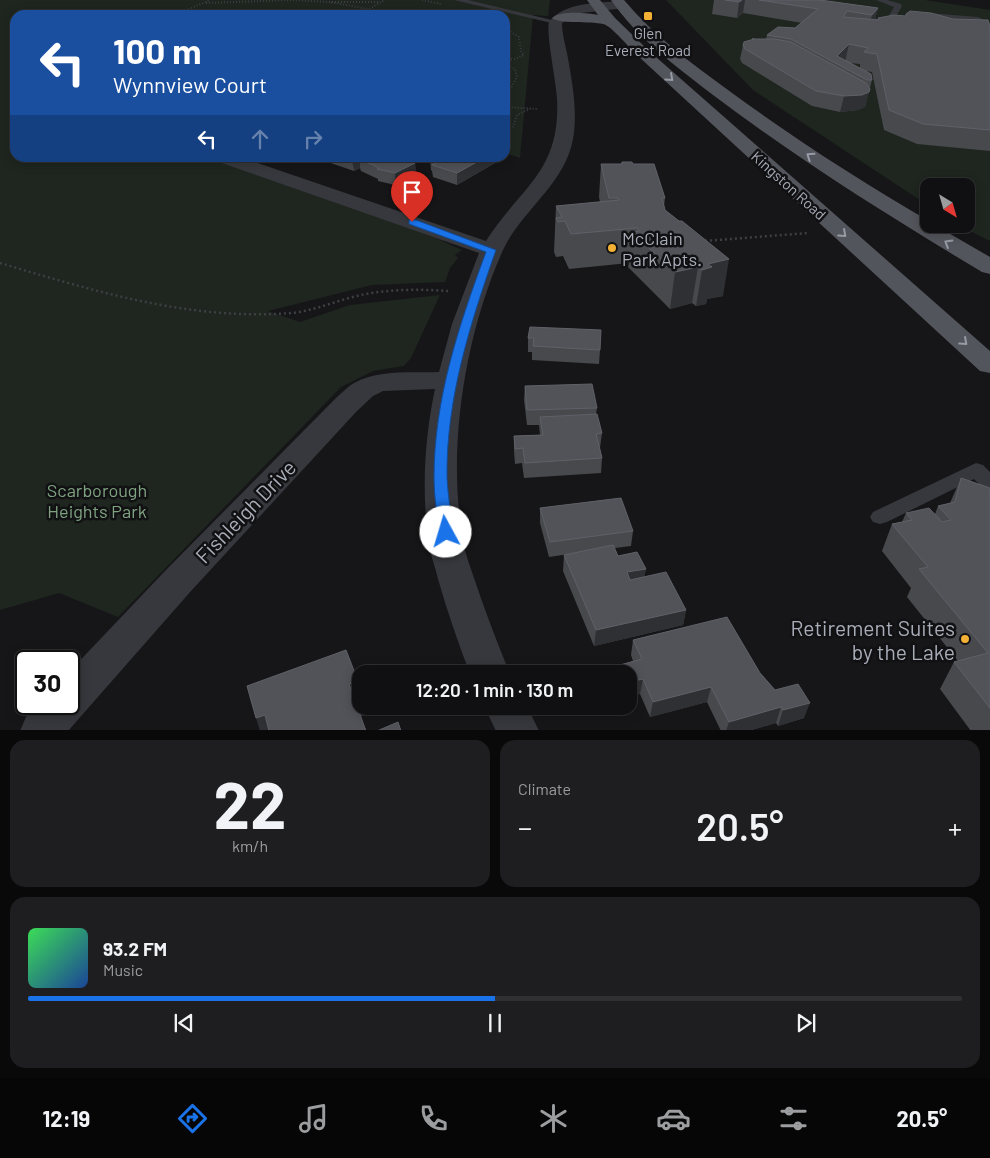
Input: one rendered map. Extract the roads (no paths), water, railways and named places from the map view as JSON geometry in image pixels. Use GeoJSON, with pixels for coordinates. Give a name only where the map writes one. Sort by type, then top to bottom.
{"type":"FeatureCollection","features":[{"type":"Feature","properties":{"kind":"main road"},"geometry":{"type":"LineString","coordinates":[[558,20],[587,17],[608,7]]}},
{"type":"Feature","properties":{"kind":"main road","name":"Kingston Road"},"geometry":{"type":"LineString","coordinates":[[608,7],[746,112],[894,210],[990,267]]}},
{"type":"Feature","properties":{"kind":"main road","name":"Kingston Road"},"geometry":{"type":"LineString","coordinates":[[608,7],[643,53],[990,365]]}},
{"type":"Feature","properties":{"kind":"street"},"geometry":{"type":"LineString","coordinates":[[486,665],[466,614],[447,550],[440,479],[442,444],[450,380],[466,322],[492,250],[539,187],[560,152],[564,139],[566,112],[555,26],[558,20]]}},
{"type":"Feature","properties":{"kind":"street"},"geometry":{"type":"LineString","coordinates":[[238,162],[492,250]]}},
{"type":"Feature","properties":{"kind":"street","name":"Fishleigh Drive"},"geometry":{"type":"LineString","coordinates":[[80,688],[185,574],[346,405],[363,390],[378,383],[450,380]]}},
{"type":"Feature","properties":{"kind":"street"},"geometry":{"type":"LineString","coordinates":[[41,730],[55,715]]}},
{"type":"Feature","properties":{"kind":"street"},"geometry":{"type":"LineString","coordinates":[[510,715],[518,730]]}},
{"type":"Feature","properties":{"kind":"lane"},"geometry":{"type":"LineString","coordinates":[[458,0],[508,10]]}},
{"type":"Feature","properties":{"kind":"lane"},"geometry":{"type":"LineString","coordinates":[[880,0],[898,6],[889,22],[908,24]]}},
{"type":"Feature","properties":{"kind":"lane"},"geometry":{"type":"LineString","coordinates":[[510,10],[558,20]]}},
{"type":"Feature","properties":{"kind":"lane"},"geometry":{"type":"LineString","coordinates":[[896,12],[982,21]]}},
{"type":"Feature","properties":{"kind":"lane"},"geometry":{"type":"LineString","coordinates":[[880,517],[976,470],[990,483]]}},
{"type":"Feature","properties":{"kind":"lane"},"geometry":{"type":"LineString","coordinates":[[908,502],[931,511]]}},
{"type":"Feature","properties":{"kind":"place","name":"Glen Everest Road"},"geometry":{"type":"Point","coordinates":[648,16]}},
{"type":"Feature","properties":{"kind":"place","name":"McClain Park Apts."},"geometry":{"type":"Point","coordinates":[612,248]}},
{"type":"Feature","properties":{"kind":"place","name":"Retirement Suites by the Lake"},"geometry":{"type":"Point","coordinates":[965,639]}},
{"type":"Feature","properties":{"kind":"park label","name":"Scarborough Heights Park"},"geometry":{"type":"Point","coordinates":[97,500]}}]}
